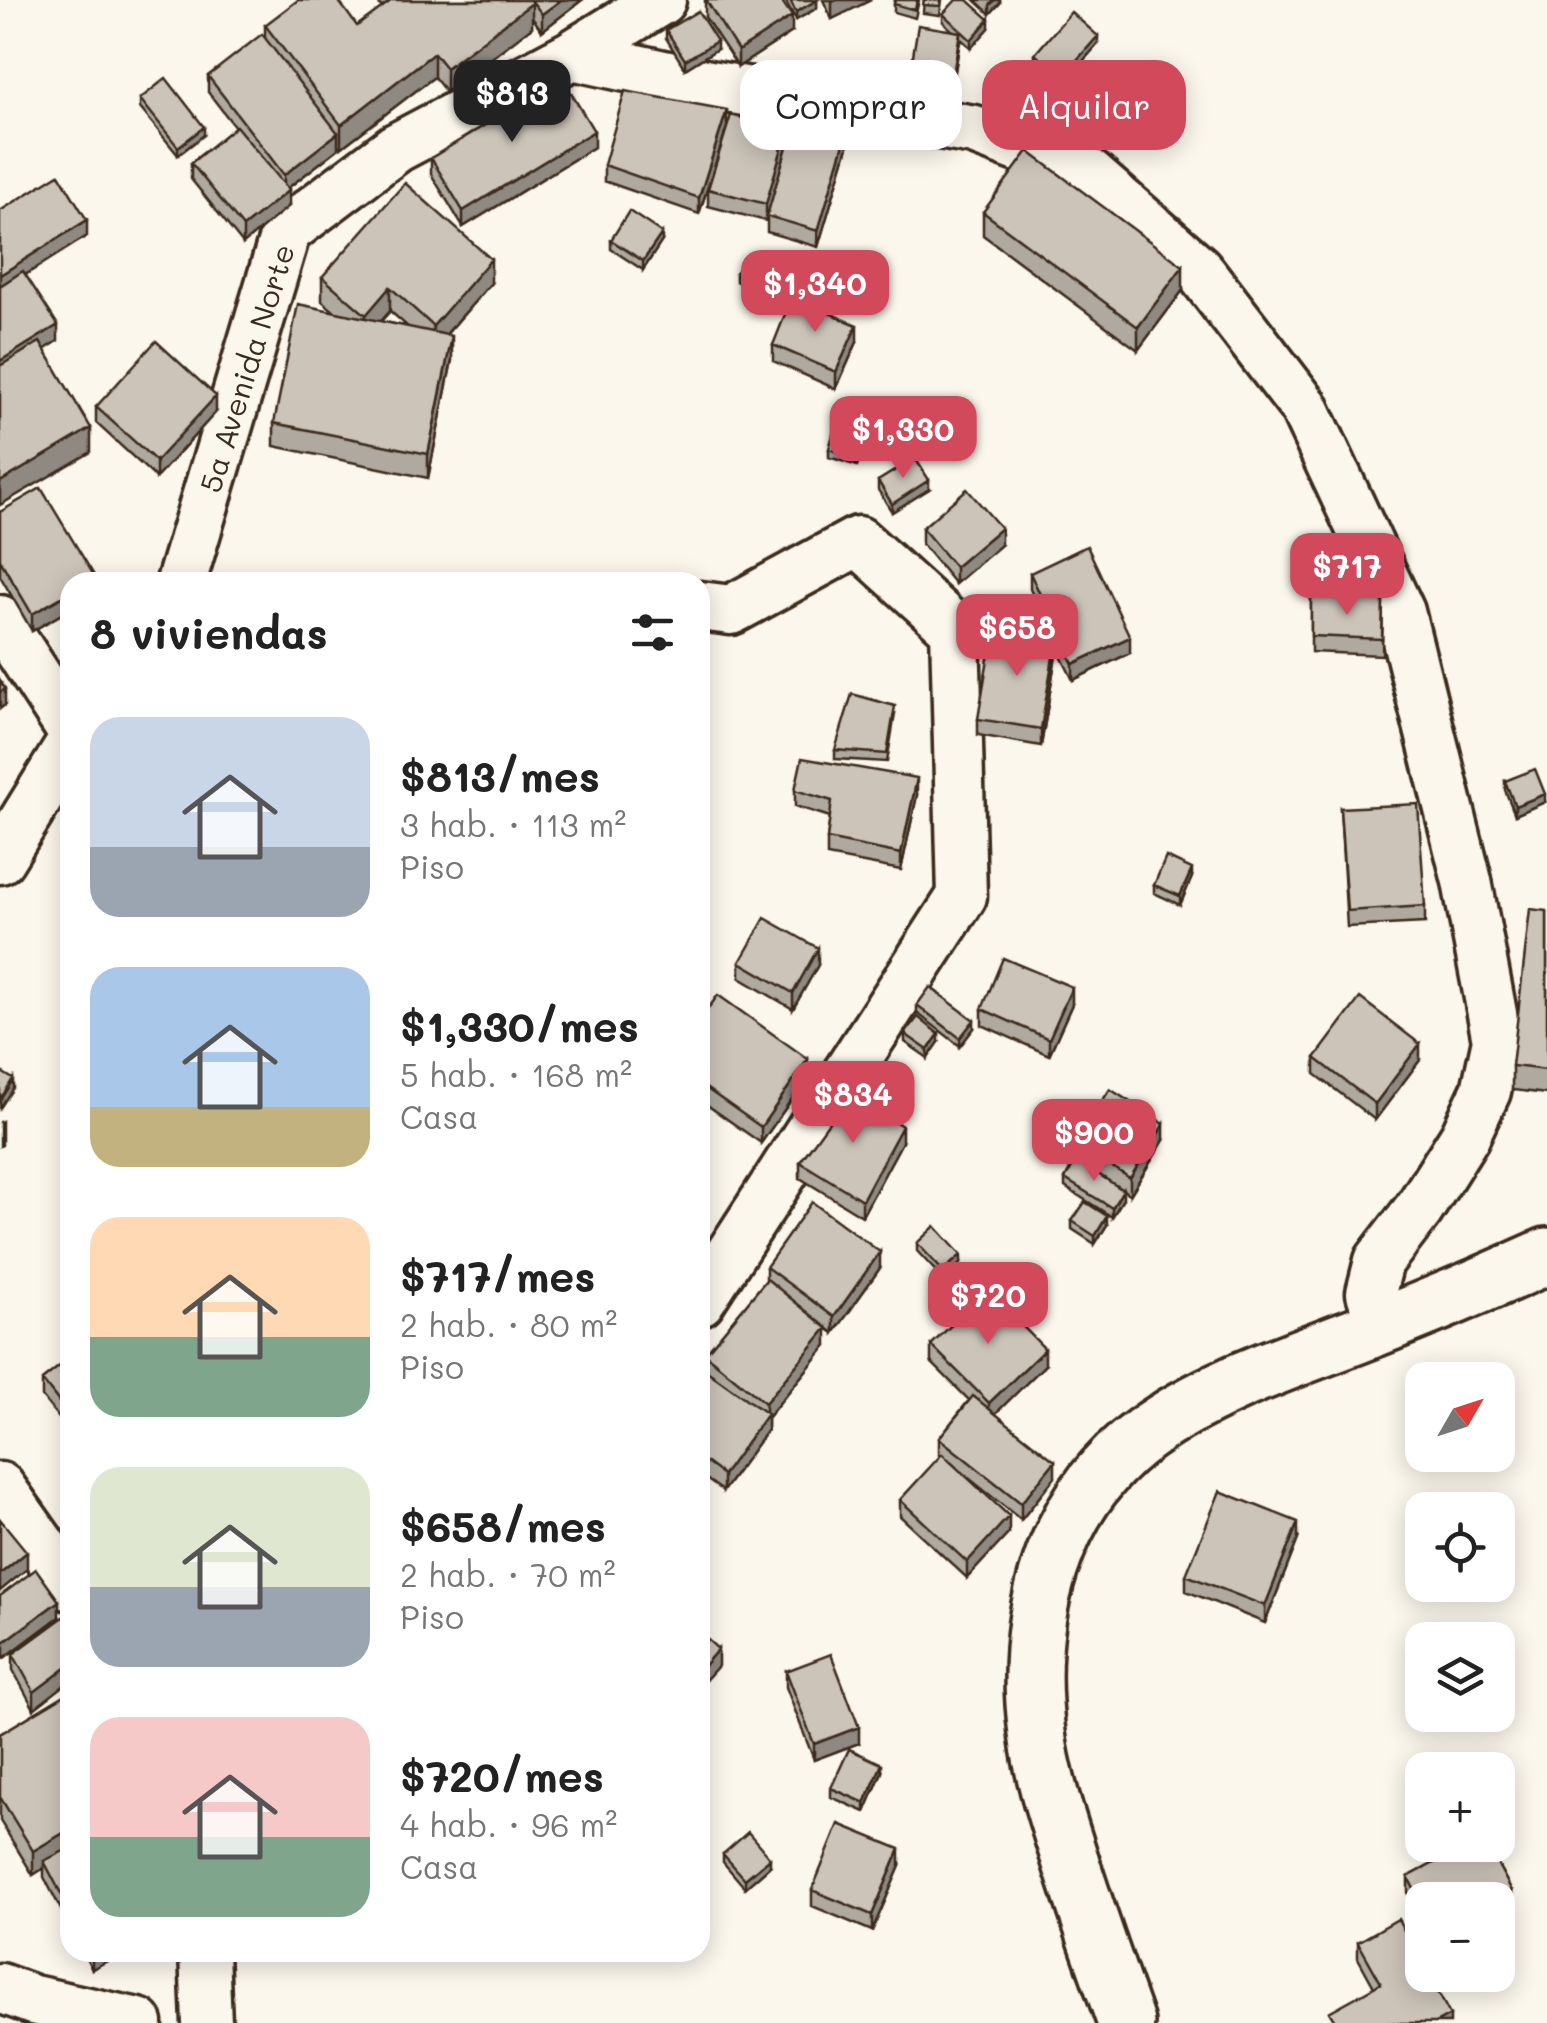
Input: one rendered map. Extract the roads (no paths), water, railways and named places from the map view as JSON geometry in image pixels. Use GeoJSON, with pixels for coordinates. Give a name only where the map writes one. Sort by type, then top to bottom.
{"type":"FeatureCollection","features":[{"type":"Feature","properties":{"kind":"main road"},"geometry":{"type":"LineString","coordinates":[[1126,2023],[1050,1796],[1037,1735],[1032,1686],[1041,1594],[1054,1552],[1073,1512],[1102,1472],[1144,1435],[1195,1403],[1261,1372],[1547,1256]]}},
{"type":"Feature","properties":{"kind":"street","name":"5a Avenida Norte"},"geometry":{"type":"LineString","coordinates":[[185,572],[286,231],[396,148],[572,55],[660,0]]}},
{"type":"Feature","properties":{"kind":"street"},"geometry":{"type":"LineString","coordinates":[[572,55],[709,84],[974,130],[1089,174],[1198,269],[1304,407],[1400,612],[1467,881],[1497,1040],[1486,1091],[1464,1136],[1419,1209],[1379,1261],[1371,1293],[1381,1326]]}},
{"type":"Feature","properties":{"kind":"street"},"geometry":{"type":"LineString","coordinates":[[710,607],[732,610],[858,541],[956,629],[962,896],[710,1285]]}},
{"type":"Feature","properties":{"kind":"street"},"geometry":{"type":"LineString","coordinates":[[0,620],[60,713]]}},
{"type":"Feature","properties":{"kind":"street"},"geometry":{"type":"LineString","coordinates":[[0,859],[60,762]]}},
{"type":"Feature","properties":{"kind":"street"},"geometry":{"type":"LineString","coordinates":[[0,1488],[60,1572]]}},
{"type":"Feature","properties":{"kind":"street"},"geometry":{"type":"LineString","coordinates":[[204,1962],[207,2023]]}},
{"type":"Feature","properties":{"kind":"street"},"geometry":{"type":"LineString","coordinates":[[0,1988],[33,2000],[138,2023]]}}]}
